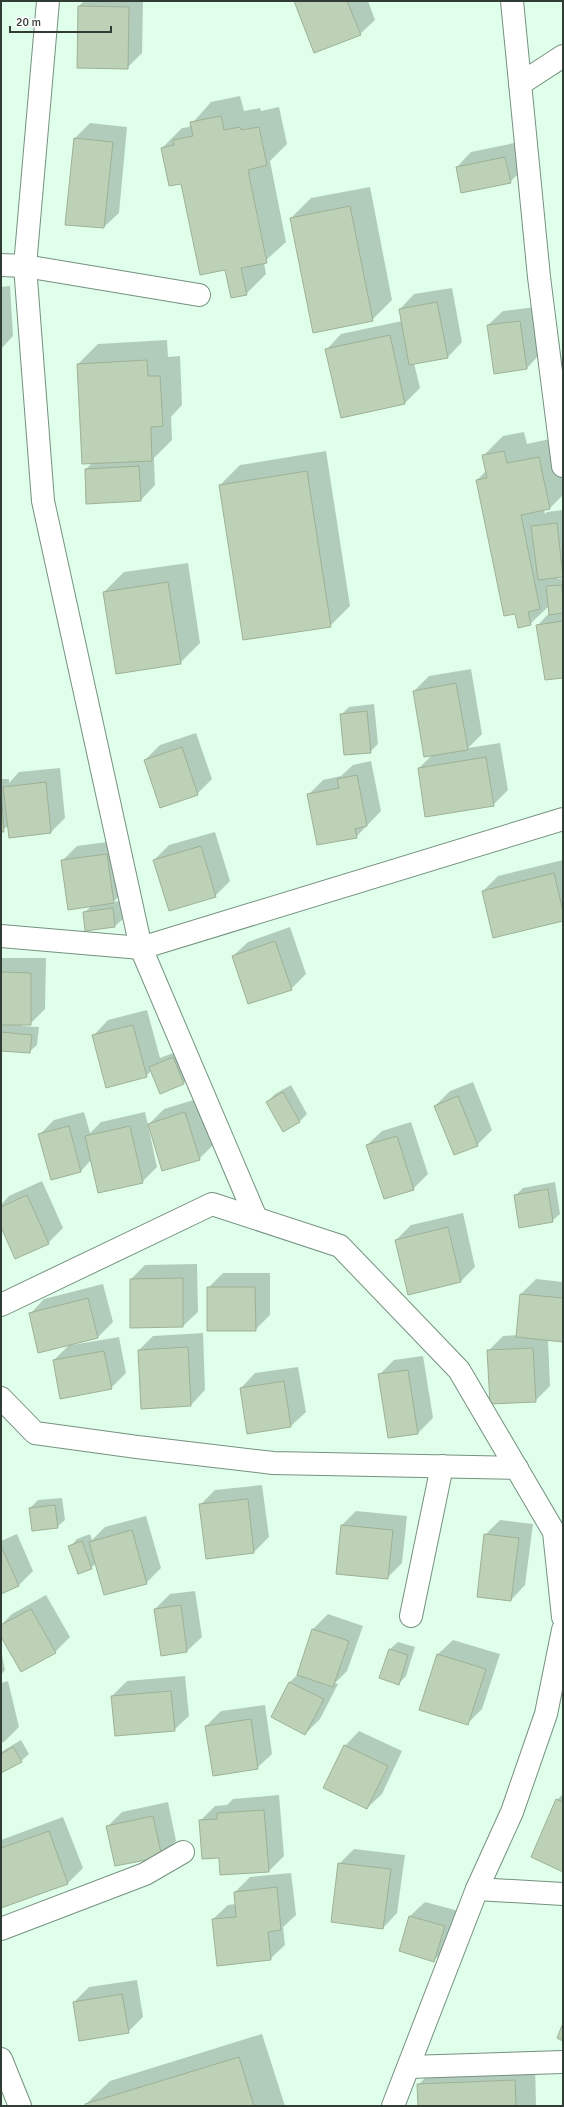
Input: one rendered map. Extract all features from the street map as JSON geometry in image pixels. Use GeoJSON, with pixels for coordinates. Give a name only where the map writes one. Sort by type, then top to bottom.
{"type":"FeatureCollection","features":[{"type":"Feature","properties":{"kind":"street"},"geometry":{"type":"LineString","coordinates":[[48,1],[25,266],[43,501],[141,948],[256,1218]]}},
{"type":"Feature","properties":{"kind":"street"},"geometry":{"type":"LineString","coordinates":[[512,1],[538,277],[563,466]]}},
{"type":"Feature","properties":{"kind":"street"},"geometry":{"type":"LineString","coordinates":[[520,84],[563,56]]}},
{"type":"Feature","properties":{"kind":"street"},"geometry":{"type":"LineString","coordinates":[[1,265],[25,266],[199,295]]}},
{"type":"Feature","properties":{"kind":"street"},"geometry":{"type":"LineString","coordinates":[[1,936],[141,948],[563,819]]}},
{"type":"Feature","properties":{"kind":"street"},"geometry":{"type":"LineString","coordinates":[[1,1305],[212,1204],[340,1246],[459,1370],[554,1532],[563,1617]]}},
{"type":"Feature","properties":{"kind":"street"},"geometry":{"type":"LineString","coordinates":[[1,1398],[35,1433],[137,1447],[273,1463],[517,1468]]}},
{"type":"Feature","properties":{"kind":"street"},"geometry":{"type":"LineString","coordinates":[[410,1616],[442,1466]]}},
{"type":"Feature","properties":{"kind":"street"},"geometry":{"type":"LineString","coordinates":[[559,1581],[563,1555]]}},
{"type":"Feature","properties":{"kind":"street"},"geometry":{"type":"LineString","coordinates":[[394,2106],[477,1888],[512,1812],[546,1714],[563,1630]]}},
{"type":"Feature","properties":{"kind":"street"},"geometry":{"type":"LineString","coordinates":[[1,1929],[145,1874],[183,1852]]}},
{"type":"Feature","properties":{"kind":"street"},"geometry":{"type":"LineString","coordinates":[[477,1888],[563,1894]]}},
{"type":"Feature","properties":{"kind":"street"},"geometry":{"type":"LineString","coordinates":[[1,2059],[20,2106]]}},
{"type":"Feature","properties":{"kind":"street"},"geometry":{"type":"LineString","coordinates":[[409,2067],[563,2062]]}},
{"type":"Feature","properties":{"kind":"building"},"geometry":{"type":"Polygon","coordinates":[[[294,1],[347,1],[361,35],[314,53],[294,1]]]}},
{"type":"Feature","properties":{"kind":"building"},"geometry":{"type":"Polygon","coordinates":[[[78,6],[129,7],[128,69],[77,68],[78,6]]]}},
{"type":"Feature","properties":{"kind":"building"},"geometry":{"type":"Polygon","coordinates":[[[221,116],[224,130],[240,127],[241,130],[259,127],[267,165],[248,170],[267,263],[241,268],[247,295],[231,298],[225,270],[200,275],[181,184],[169,186],[161,148],[174,145],[173,140],[193,136],[190,122],[221,116]]]}},
{"type":"Feature","properties":{"kind":"building"},"geometry":{"type":"Polygon","coordinates":[[[74,138],[113,142],[104,228],[65,225],[74,138]]]}},
{"type":"Feature","properties":{"kind":"building"},"geometry":{"type":"Polygon","coordinates":[[[505,157],[511,183],[461,193],[456,167],[505,157]]]}},
{"type":"Feature","properties":{"kind":"building"},"geometry":{"type":"Polygon","coordinates":[[[350,206],[373,321],[313,333],[290,218],[350,206]]]}},
{"type":"Feature","properties":{"kind":"building"},"geometry":{"type":"Polygon","coordinates":[[[437,302],[448,358],[409,365],[399,309],[437,302]]]}},
{"type":"Feature","properties":{"kind":"building"},"geometry":{"type":"Polygon","coordinates":[[[520,321],[527,369],[494,374],[487,325],[520,321]]]}},
{"type":"Feature","properties":{"kind":"building"},"geometry":{"type":"Polygon","coordinates":[[[390,335],[405,404],[341,418],[325,349],[390,335]]]}},
{"type":"Feature","properties":{"kind":"building"},"geometry":{"type":"Polygon","coordinates":[[[147,360],[148,376],[160,376],[163,426],[151,427],[152,461],[82,464],[77,364],[147,360]]]}},
{"type":"Feature","properties":{"kind":"building"},"geometry":{"type":"Polygon","coordinates":[[[504,451],[507,463],[539,457],[550,509],[521,515],[540,609],[528,612],[531,625],[518,628],[515,614],[504,616],[476,480],[487,478],[482,455],[504,451]]]}},
{"type":"Feature","properties":{"kind":"building"},"geometry":{"type":"Polygon","coordinates":[[[139,466],[141,501],[86,504],[85,469],[139,466]]]}},
{"type":"Feature","properties":{"kind":"building"},"geometry":{"type":"Polygon","coordinates":[[[307,471],[331,627],[243,640],[219,485],[307,471]]]}},
{"type":"Feature","properties":{"kind":"building"},"geometry":{"type":"Polygon","coordinates":[[[557,523],[563,577],[538,580],[531,526],[557,523]]]}},
{"type":"Feature","properties":{"kind":"building"},"geometry":{"type":"Polygon","coordinates":[[[168,582],[181,664],[116,674],[103,592],[168,582]]]}},
{"type":"Feature","properties":{"kind":"building"},"geometry":{"type":"Polygon","coordinates":[[[562,585],[563,613],[549,615],[546,586],[562,585]]]}},
{"type":"Feature","properties":{"kind":"building"},"geometry":{"type":"Polygon","coordinates":[[[563,621],[563,678],[545,680],[536,625],[563,621]]]}},
{"type":"Feature","properties":{"kind":"building"},"geometry":{"type":"Polygon","coordinates":[[[456,683],[468,750],[424,757],[413,691],[456,683]]]}},
{"type":"Feature","properties":{"kind":"building"},"geometry":{"type":"Polygon","coordinates":[[[367,711],[371,753],[344,755],[340,714],[367,711]]]}},
{"type":"Feature","properties":{"kind":"building"},"geometry":{"type":"Polygon","coordinates":[[[182,747],[198,795],[160,808],[144,760],[182,747]]]}},
{"type":"Feature","properties":{"kind":"building"},"geometry":{"type":"Polygon","coordinates":[[[486,757],[494,806],[425,817],[418,768],[486,757]]]}},
{"type":"Feature","properties":{"kind":"building"},"geometry":{"type":"Polygon","coordinates":[[[357,775],[367,826],[355,829],[357,838],[317,845],[307,794],[339,788],[337,779],[357,775]]]}},
{"type":"Feature","properties":{"kind":"building"},"geometry":{"type":"Polygon","coordinates":[[[46,782],[51,833],[9,838],[3,787],[46,782]]]}},
{"type":"Feature","properties":{"kind":"building"},"geometry":{"type":"Polygon","coordinates":[[[1,786],[4,832],[1,832],[1,786]]]}},
{"type":"Feature","properties":{"kind":"building"},"geometry":{"type":"Polygon","coordinates":[[[201,846],[216,897],[169,911],[153,860],[201,846]]]}},
{"type":"Feature","properties":{"kind":"building"},"geometry":{"type":"Polygon","coordinates":[[[107,854],[114,903],[68,910],[61,860],[107,854]]]}},
{"type":"Feature","properties":{"kind":"building"},"geometry":{"type":"Polygon","coordinates":[[[554,873],[563,911],[563,921],[493,938],[482,891],[554,873]]]}},
{"type":"Feature","properties":{"kind":"building"},"geometry":{"type":"Polygon","coordinates":[[[113,908],[115,927],[85,931],[83,912],[113,908]]]}},
{"type":"Feature","properties":{"kind":"building"},"geometry":{"type":"Polygon","coordinates":[[[275,941],[292,990],[248,1004],[232,956],[275,941]]]}},
{"type":"Feature","properties":{"kind":"building"},"geometry":{"type":"Polygon","coordinates":[[[1,972],[31,973],[31,1025],[1,1025],[1,972]]]}},
{"type":"Feature","properties":{"kind":"building"},"geometry":{"type":"Polygon","coordinates":[[[133,1025],[147,1077],[106,1088],[92,1035],[133,1025]]]}},
{"type":"Feature","properties":{"kind":"building"},"geometry":{"type":"Polygon","coordinates":[[[1,1032],[32,1035],[30,1053],[1,1051],[1,1032]]]}},
{"type":"Feature","properties":{"kind":"building"},"geometry":{"type":"Polygon","coordinates":[[[173,1057],[184,1084],[160,1094],[149,1067],[173,1057]]]}},
{"type":"Feature","properties":{"kind":"building"},"geometry":{"type":"Polygon","coordinates":[[[283,1092],[300,1122],[283,1132],[266,1102],[283,1092]]]}},
{"type":"Feature","properties":{"kind":"building"},"geometry":{"type":"Polygon","coordinates":[[[458,1096],[478,1146],[454,1155],[434,1106],[458,1096]]]}},
{"type":"Feature","properties":{"kind":"building"},"geometry":{"type":"Polygon","coordinates":[[[185,1112],[200,1160],[162,1171],[148,1124],[185,1112]]]}},
{"type":"Feature","properties":{"kind":"building"},"geometry":{"type":"Polygon","coordinates":[[[69,1126],[81,1172],[51,1180],[38,1134],[69,1126]]]}},
{"type":"Feature","properties":{"kind":"building"},"geometry":{"type":"Polygon","coordinates":[[[130,1126],[143,1183],[98,1193],[85,1136],[130,1126]]]}},
{"type":"Feature","properties":{"kind":"building"},"geometry":{"type":"Polygon","coordinates":[[[397,1136],[414,1190],[384,1199],[366,1145],[397,1136]]]}},
{"type":"Feature","properties":{"kind":"building"},"geometry":{"type":"Polygon","coordinates":[[[548,1189],[553,1222],[519,1228],[514,1195],[548,1189]]]}},
{"type":"Feature","properties":{"kind":"building"},"geometry":{"type":"Polygon","coordinates":[[[27,1195],[49,1244],[15,1259],[1,1227],[1,1207],[27,1195]]]}},
{"type":"Feature","properties":{"kind":"building"},"geometry":{"type":"Polygon","coordinates":[[[448,1227],[461,1282],[408,1295],[395,1240],[448,1227]]]}},
{"type":"Feature","properties":{"kind":"building"},"geometry":{"type":"Polygon","coordinates":[[[183,1278],[183,1327],[130,1328],[130,1279],[183,1278]]]}},
{"type":"Feature","properties":{"kind":"building"},"geometry":{"type":"Polygon","coordinates":[[[207,1287],[255,1287],[256,1331],[207,1331],[207,1287]]]}},
{"type":"Feature","properties":{"kind":"building"},"geometry":{"type":"Polygon","coordinates":[[[520,1294],[563,1298],[563,1342],[516,1337],[520,1294]]]}},
{"type":"Feature","properties":{"kind":"building"},"geometry":{"type":"Polygon","coordinates":[[[88,1298],[98,1338],[38,1353],[29,1313],[88,1298]]]}},
{"type":"Feature","properties":{"kind":"building"},"geometry":{"type":"Polygon","coordinates":[[[188,1347],[191,1406],[141,1409],[138,1350],[188,1347]]]}},
{"type":"Feature","properties":{"kind":"building"},"geometry":{"type":"Polygon","coordinates":[[[533,1348],[536,1402],[490,1404],[487,1350],[533,1348]]]}},
{"type":"Feature","properties":{"kind":"building"},"geometry":{"type":"Polygon","coordinates":[[[104,1351],[112,1389],[60,1399],[53,1360],[104,1351]]]}},
{"type":"Feature","properties":{"kind":"building"},"geometry":{"type":"Polygon","coordinates":[[[408,1370],[418,1434],[388,1438],[378,1374],[408,1370]]]}},
{"type":"Feature","properties":{"kind":"building"},"geometry":{"type":"Polygon","coordinates":[[[284,1381],[291,1427],[247,1434],[240,1388],[284,1381]]]}},
{"type":"Feature","properties":{"kind":"building"},"geometry":{"type":"Polygon","coordinates":[[[248,1499],[254,1553],[206,1559],[199,1504],[248,1499]]]}},
{"type":"Feature","properties":{"kind":"building"},"geometry":{"type":"Polygon","coordinates":[[[55,1505],[58,1528],[32,1531],[29,1508],[55,1505]]]}},
{"type":"Feature","properties":{"kind":"building"},"geometry":{"type":"Polygon","coordinates":[[[341,1525],[393,1530],[388,1579],[336,1574],[341,1525]]]}},
{"type":"Feature","properties":{"kind":"building"},"geometry":{"type":"Polygon","coordinates":[[[132,1530],[147,1584],[104,1595],[89,1542],[132,1530]]]}},
{"type":"Feature","properties":{"kind":"building"},"geometry":{"type":"Polygon","coordinates":[[[484,1534],[519,1538],[511,1601],[477,1597],[484,1534]]]}},
{"type":"Feature","properties":{"kind":"building"},"geometry":{"type":"Polygon","coordinates":[[[82,1541],[92,1569],[78,1574],[68,1546],[82,1541]]]}},
{"type":"Feature","properties":{"kind":"building"},"geometry":{"type":"Polygon","coordinates":[[[1,1548],[19,1586],[1,1594],[1,1548]]]}},
{"type":"Feature","properties":{"kind":"building"},"geometry":{"type":"Polygon","coordinates":[[[181,1605],[187,1652],[161,1656],[154,1609],[181,1605]]]}},
{"type":"Feature","properties":{"kind":"building"},"geometry":{"type":"Polygon","coordinates":[[[31,1609],[56,1653],[21,1672],[1,1637],[1,1625],[31,1609]]]}},
{"type":"Feature","properties":{"kind":"building"},"geometry":{"type":"Polygon","coordinates":[[[312,1629],[349,1641],[333,1687],[297,1675],[312,1629]]]}},
{"type":"Feature","properties":{"kind":"building"},"geometry":{"type":"Polygon","coordinates":[[[389,1649],[408,1655],[399,1685],[379,1678],[389,1649]]]}},
{"type":"Feature","properties":{"kind":"building"},"geometry":{"type":"Polygon","coordinates":[[[437,1654],[486,1669],[468,1725],[419,1710],[437,1654]]]}},
{"type":"Feature","properties":{"kind":"building"},"geometry":{"type":"Polygon","coordinates":[[[289,1682],[324,1699],[305,1735],[271,1717],[289,1682]]]}},
{"type":"Feature","properties":{"kind":"building"},"geometry":{"type":"Polygon","coordinates":[[[171,1691],[175,1731],[115,1736],[111,1696],[171,1691]]]}},
{"type":"Feature","properties":{"kind":"building"},"geometry":{"type":"Polygon","coordinates":[[[251,1719],[258,1769],[213,1776],[205,1726],[251,1719]]]}},
{"type":"Feature","properties":{"kind":"building"},"geometry":{"type":"Polygon","coordinates":[[[344,1745],[388,1766],[367,1809],[323,1788],[344,1745]]]}},
{"type":"Feature","properties":{"kind":"building"},"geometry":{"type":"Polygon","coordinates":[[[13,1747],[22,1762],[1,1773],[1,1754],[13,1747]]]}},
{"type":"Feature","properties":{"kind":"building"},"geometry":{"type":"Polygon","coordinates":[[[556,1799],[563,1802],[563,1872],[531,1857],[556,1799]]]}},
{"type":"Feature","properties":{"kind":"building"},"geometry":{"type":"Polygon","coordinates":[[[264,1810],[269,1872],[220,1875],[219,1858],[202,1859],[199,1820],[217,1819],[217,1813],[264,1810]]]}},
{"type":"Feature","properties":{"kind":"building"},"geometry":{"type":"Polygon","coordinates":[[[153,1816],[162,1857],[115,1866],[106,1826],[153,1816]]]}},
{"type":"Feature","properties":{"kind":"building"},"geometry":{"type":"Polygon","coordinates":[[[49,1831],[68,1884],[1,1908],[1,1848],[49,1831]]]}},
{"type":"Feature","properties":{"kind":"building"},"geometry":{"type":"Polygon","coordinates":[[[338,1863],[391,1869],[383,1929],[331,1922],[338,1863]]]}},
{"type":"Feature","properties":{"kind":"building"},"geometry":{"type":"Polygon","coordinates":[[[277,1887],[281,1930],[268,1932],[271,1960],[217,1966],[212,1919],[236,1917],[234,1892],[277,1887]]]}},
{"type":"Feature","properties":{"kind":"building"},"geometry":{"type":"Polygon","coordinates":[[[409,1916],[445,1926],[434,1962],[399,1951],[409,1916]]]}},
{"type":"Feature","properties":{"kind":"building"},"geometry":{"type":"Polygon","coordinates":[[[122,1994],[129,2033],[79,2041],[73,2002],[122,1994]]]}},
{"type":"Feature","properties":{"kind":"building"},"geometry":{"type":"Polygon","coordinates":[[[563,2023],[563,2041],[557,2038],[563,2023]]]}},
{"type":"Feature","properties":{"kind":"building"},"geometry":{"type":"Polygon","coordinates":[[[239,2057],[254,2106],[86,2106],[85,2104],[239,2057]]]}},
{"type":"Feature","properties":{"kind":"building"},"geometry":{"type":"Polygon","coordinates":[[[515,2080],[516,2106],[418,2106],[417,2084],[515,2080]]]}}]}
